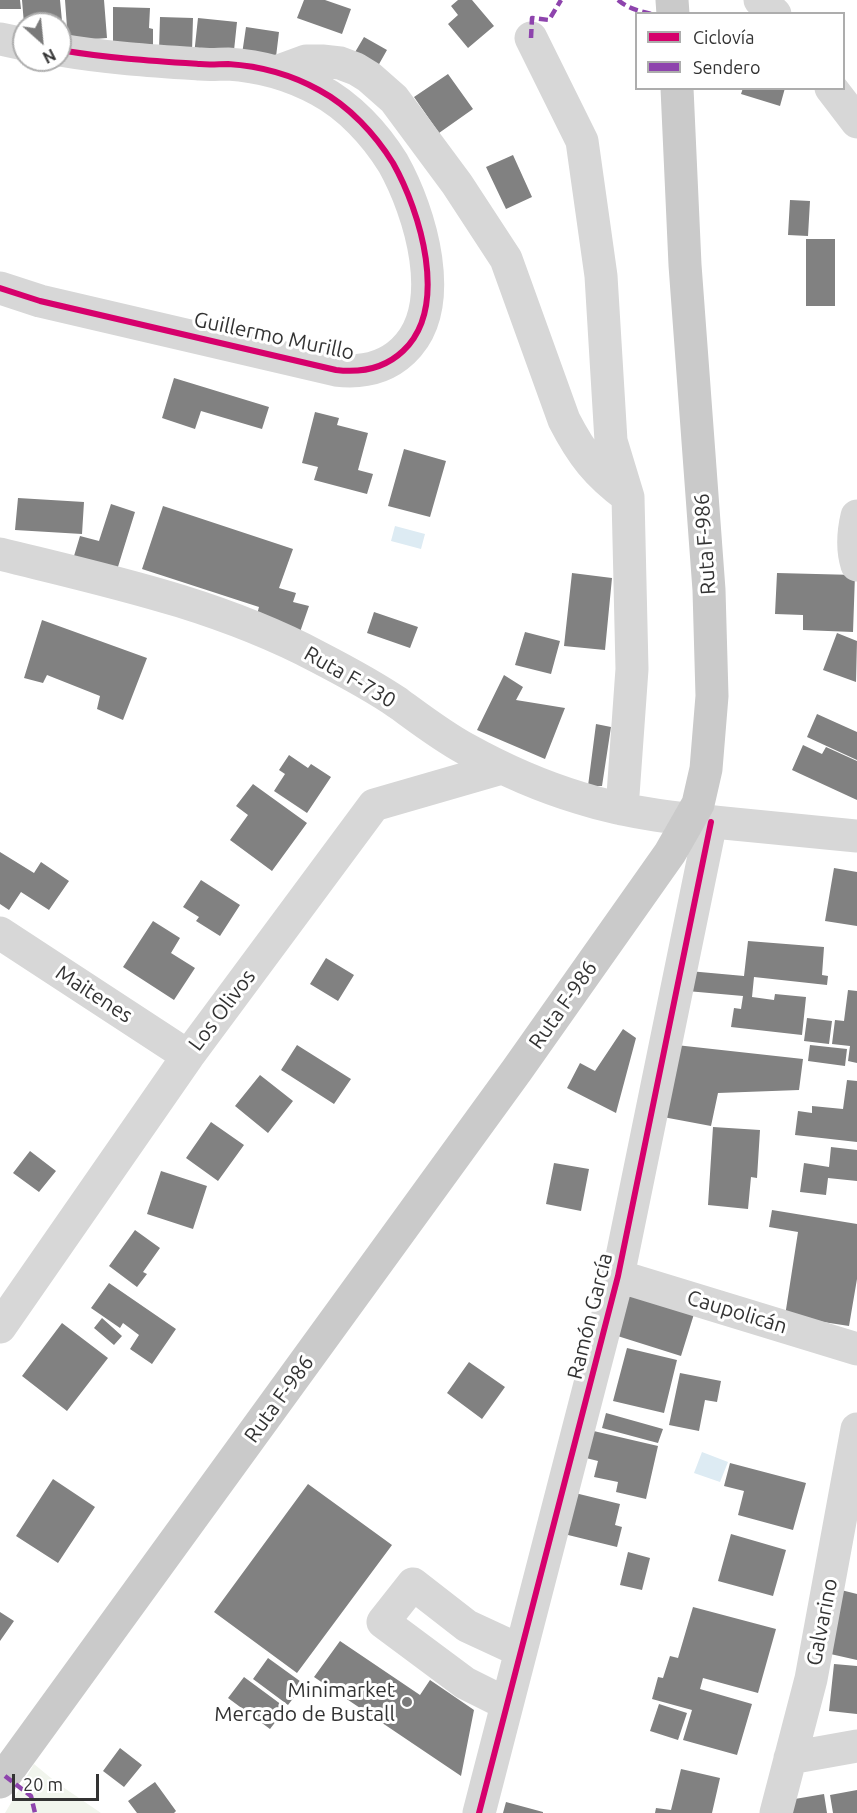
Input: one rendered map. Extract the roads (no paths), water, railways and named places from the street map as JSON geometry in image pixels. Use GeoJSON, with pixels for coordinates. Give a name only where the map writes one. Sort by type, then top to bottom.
{"type":"FeatureCollection","features":[{"type":"Feature","properties":{"kind":"main road","name":"Ruta F-986"},"geometry":{"type":"LineString","coordinates":[[0,1782],[517,1070],[670,853],[700,821],[698,804],[706,769],[712,696],[709,590],[686,277],[677,90]]}},
{"type":"Feature","properties":{"kind":"street"},"geometry":{"type":"LineString","coordinates":[[760,0],[773,12]]}},
{"type":"Feature","properties":{"kind":"street"},"geometry":{"type":"LineString","coordinates":[[531,38],[582,141],[601,276],[611,441],[628,497],[632,669],[621,809]]}},
{"type":"Feature","properties":{"kind":"street","name":"Guillermo Murillo"},"geometry":{"type":"LineString","coordinates":[[0,288],[40,301],[352,372],[368,370],[397,357],[417,333],[423,319],[427,276],[424,247],[417,217],[406,189],[386,153],[353,115],[318,89],[276,72],[227,64],[203,65],[72,52]]}},
{"type":"Feature","properties":{"kind":"street"},"geometry":{"type":"LineString","coordinates":[[276,72],[306,61],[340,63],[369,77],[394,99],[457,184],[506,259],[564,420],[577,445],[594,467],[628,497]]}},
{"type":"Feature","properties":{"kind":"street"},"geometry":{"type":"LineString","coordinates":[[833,90],[857,122]]}},
{"type":"Feature","properties":{"kind":"street"},"geometry":{"type":"LineString","coordinates":[[857,516],[854,555],[857,565]]}},
{"type":"Feature","properties":{"kind":"street","name":"Ruta F-730"},"geometry":{"type":"LineString","coordinates":[[0,554],[156,593],[276,636],[357,678],[397,702],[448,738],[502,768],[561,792],[621,809],[700,821],[857,836]]}},
{"type":"Feature","properties":{"kind":"street","name":"Los Olivos"},"geometry":{"type":"LineString","coordinates":[[0,1327],[188,1056],[374,805],[502,768]]}},
{"type":"Feature","properties":{"kind":"street","name":"Ramón García"},"geometry":{"type":"LineString","coordinates":[[479,1813],[618,1276],[700,821]]}},
{"type":"Feature","properties":{"kind":"street","name":"Maitenes"},"geometry":{"type":"LineString","coordinates":[[0,933],[188,1056]]}},
{"type":"Feature","properties":{"kind":"street","name":"Caupolicán"},"geometry":{"type":"LineString","coordinates":[[618,1276],[857,1349]]}},
{"type":"Feature","properties":{"kind":"street","name":"Galvarino"},"geometry":{"type":"LineString","coordinates":[[776,1813],[811,1679],[856,1442]]}},
{"type":"Feature","properties":{"kind":"street"},"geometry":{"type":"LineString","coordinates":[[507,1704],[465,1683],[383,1622],[413,1584],[467,1626],[521,1651]]}},
{"type":"Feature","properties":{"kind":"street"},"geometry":{"type":"LineString","coordinates":[[790,1758],[857,1746]]}},
{"type":"Feature","properties":{"kind":"place","name":"Minimarket Mercado de Bustall"},"geometry":{"type":"Point","coordinates":[407,1702]}}]}
